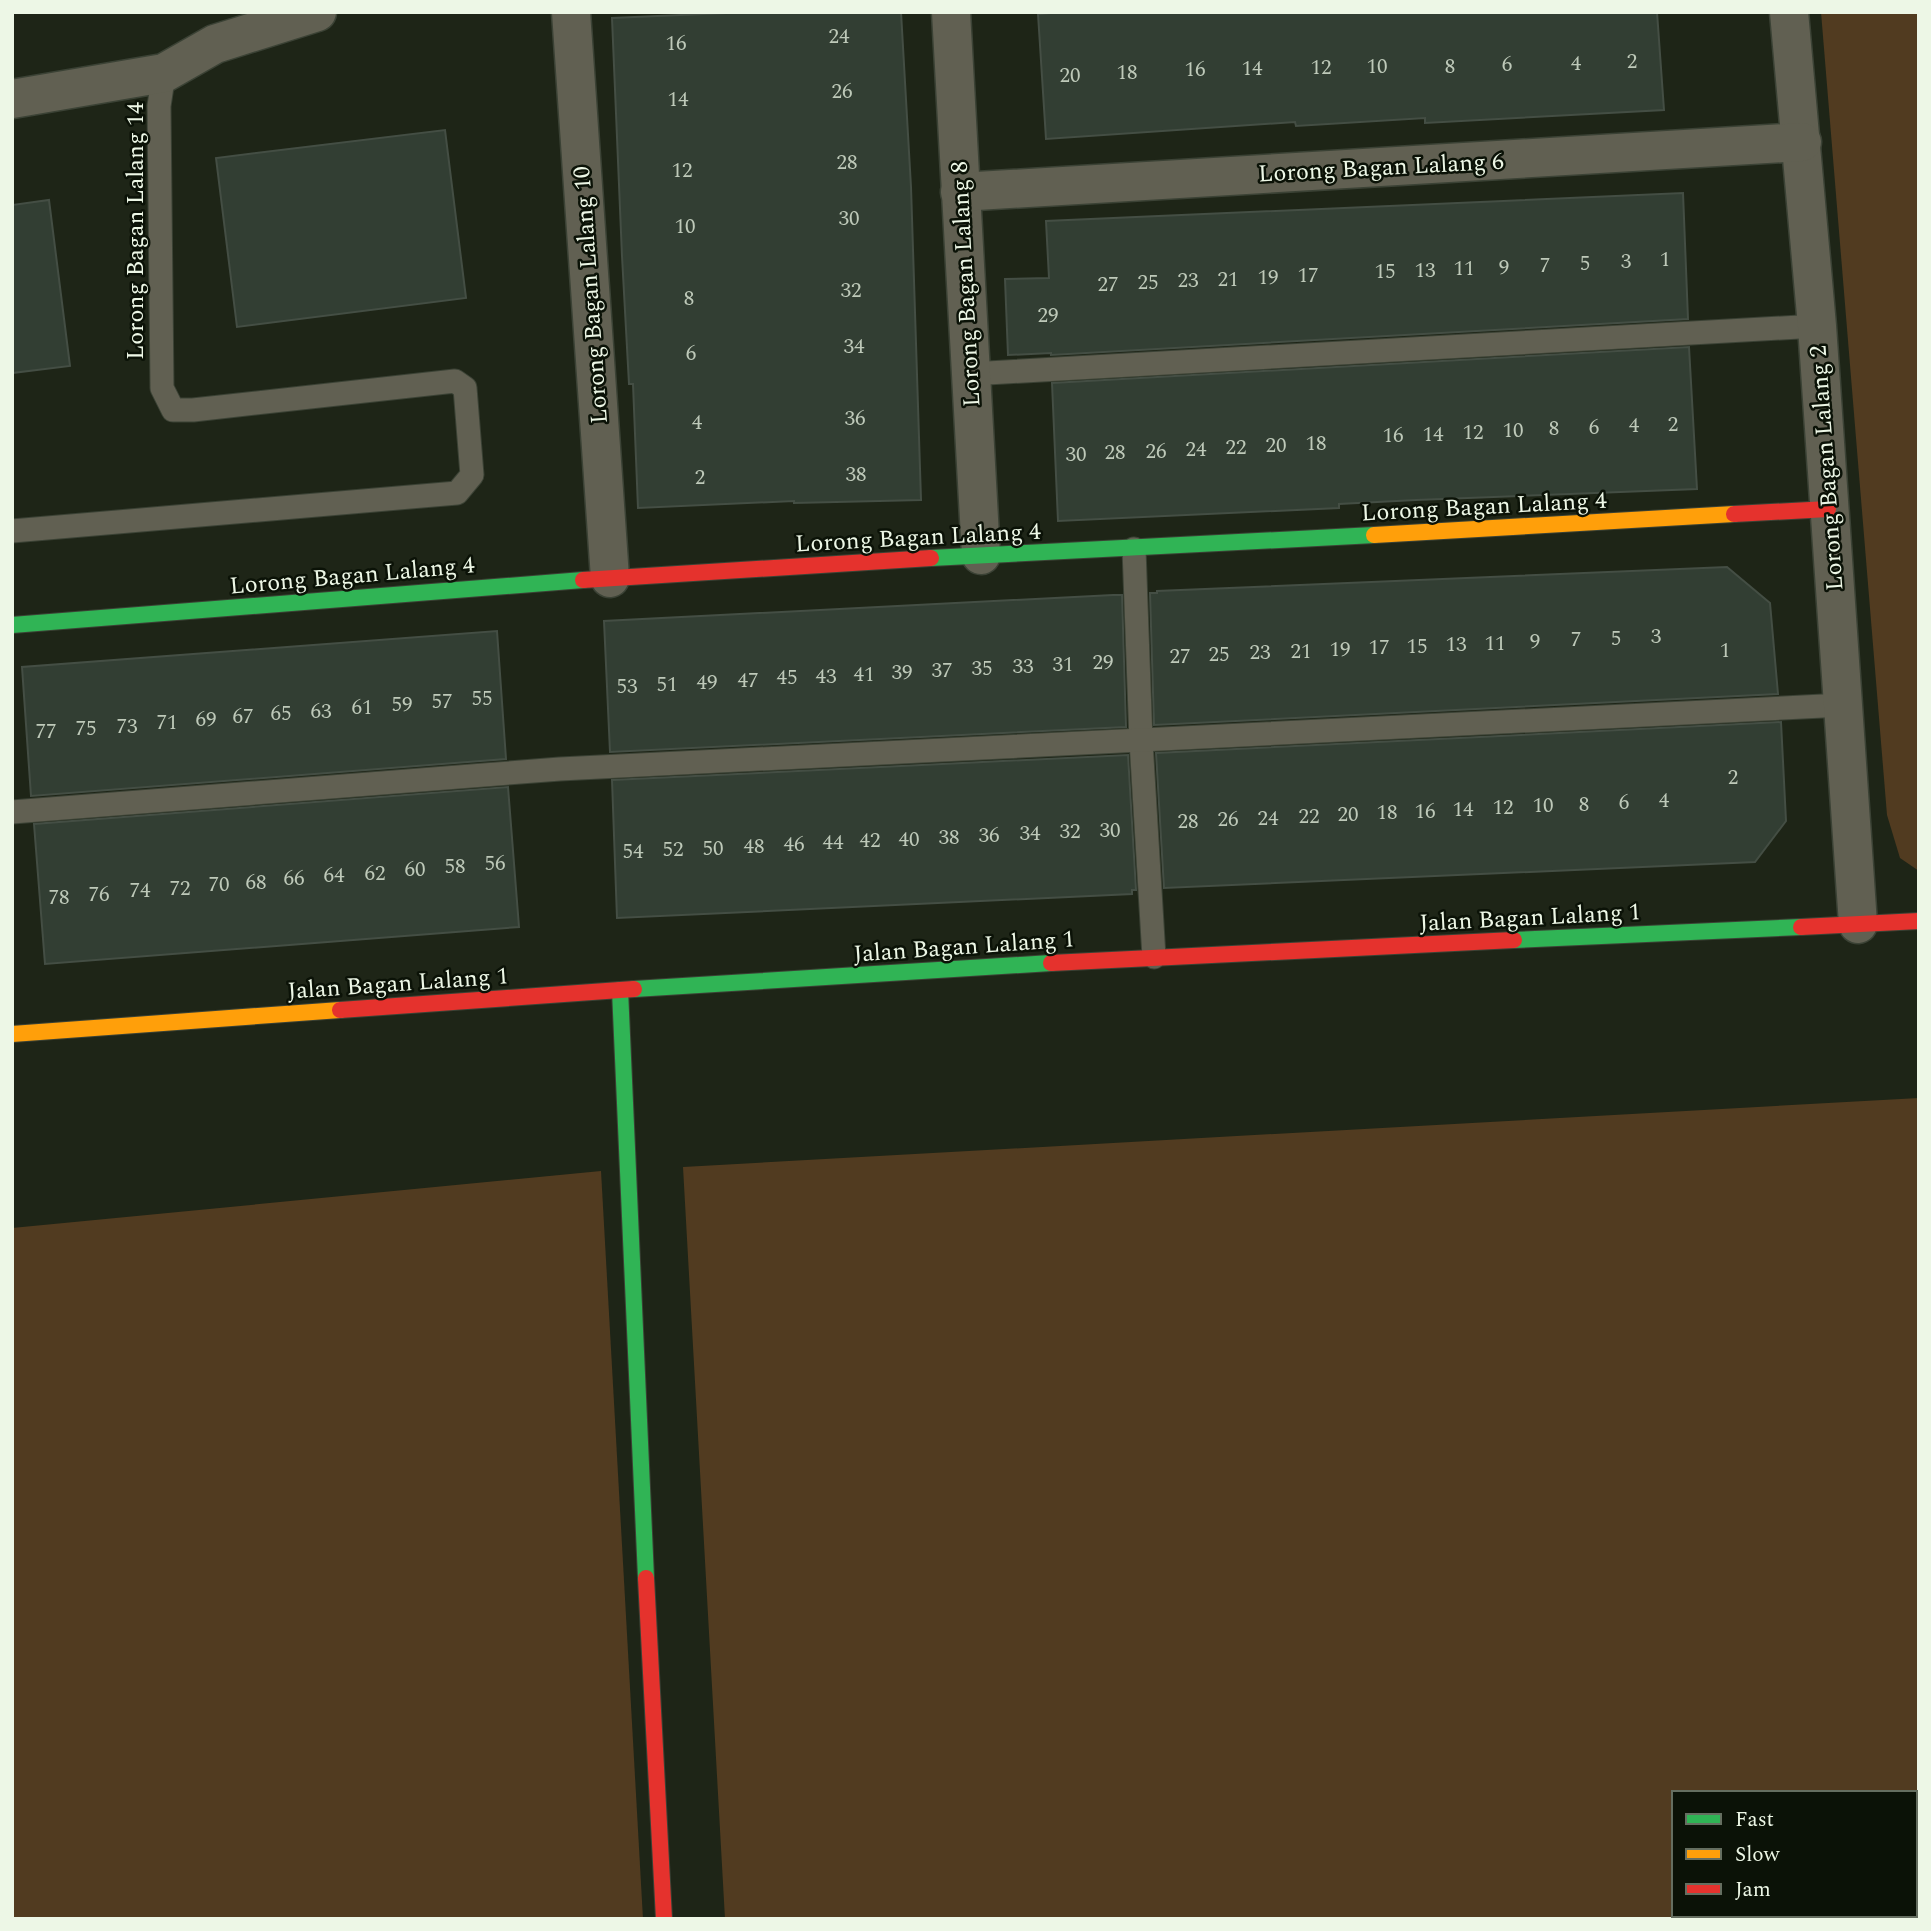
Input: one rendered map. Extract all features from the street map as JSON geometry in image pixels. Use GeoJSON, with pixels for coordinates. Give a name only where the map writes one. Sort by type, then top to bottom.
{"type":"FeatureCollection","features":[{"type":"Feature","properties":{"kind":"street"},"geometry":{"type":"LineString","coordinates":[[12,99],[164,73],[215,44],[317,12]]}},
{"type":"Feature","properties":{"kind":"street","name":"Lorong Bagan Lalang 10"},"geometry":{"type":"LineString","coordinates":[[571,12],[610,578]]}},
{"type":"Feature","properties":{"kind":"street","name":"Lorong Bagan Lalang 8"},"geometry":{"type":"LineString","coordinates":[[951,12],[981,555]]}},
{"type":"Feature","properties":{"kind":"street","name":"Lorong Bagan Lalang 2"},"geometry":{"type":"LineString","coordinates":[[1789,12],[1817,326],[1858,924]]}},
{"type":"Feature","properties":{"kind":"street","name":"Lorong Bagan Lalang 6"},"geometry":{"type":"LineString","coordinates":[[960,192],[1802,142]]}},
{"type":"Feature","properties":{"kind":"street","name":"Lorong Bagan Lalang 4"},"geometry":{"type":"LineString","coordinates":[[12,625],[610,578],[1828,509]]}},
{"type":"Feature","properties":{"kind":"street","name":"Jalan Bagan Lalang 1"},"geometry":{"type":"LineString","coordinates":[[12,1034],[620,990],[1154,957],[1919,921]]}},
{"type":"Feature","properties":{"kind":"street"},"geometry":{"type":"LineString","coordinates":[[620,990],[649,1651],[664,1919]]}},
{"type":"Feature","properties":{"kind":"lane","name":"Lorong Bagan Lalang 14"},"geometry":{"type":"LineString","coordinates":[[12,531],[457,493],[472,475],[465,388],[455,381],[173,410],[162,388],[159,106],[164,73]]}},
{"type":"Feature","properties":{"kind":"lane"},"geometry":{"type":"LineString","coordinates":[[970,374],[1817,326]]}},
{"type":"Feature","properties":{"kind":"lane"},"geometry":{"type":"LineString","coordinates":[[1134,549],[1141,741],[1154,957]]}},
{"type":"Feature","properties":{"kind":"lane"},"geometry":{"type":"LineString","coordinates":[[12,812],[560,769],[1843,705]]}},
{"type":"Feature","properties":{"kind":"shaded area"},"geometry":{"type":"Polygon","coordinates":[[[1821,12],[1919,12],[1919,871],[1900,858],[1887,815],[1821,12]]]}},
{"type":"Feature","properties":{"kind":"shaded area"},"geometry":{"type":"Polygon","coordinates":[[[1919,1098],[1919,1919],[725,1919],[683,1167],[1919,1098]]]}},
{"type":"Feature","properties":{"kind":"shaded area"},"geometry":{"type":"Polygon","coordinates":[[[601,1171],[643,1919],[12,1919],[12,1228],[601,1171]]]}},
{"type":"Feature","properties":{"kind":"building"},"geometry":{"type":"Polygon","coordinates":[[[750,12],[901,12],[911,187],[921,500],[794,501],[638,508],[633,384],[629,384],[622,256],[612,18],[750,12]]]}},
{"type":"Feature","properties":{"kind":"building"},"geometry":{"type":"Polygon","coordinates":[[[1657,12],[1664,110],[1425,123],[1425,118],[1296,126],[1295,122],[1046,139],[1038,14],[1657,12]]]}},
{"type":"Feature","properties":{"kind":"building"},"geometry":{"type":"Polygon","coordinates":[[[445,130],[466,298],[237,327],[216,158],[445,130]]]}},
{"type":"Feature","properties":{"kind":"building"},"geometry":{"type":"Polygon","coordinates":[[[1683,193],[1688,319],[1051,355],[1008,355],[1005,279],[1049,278],[1046,221],[1683,193]]]}},
{"type":"Feature","properties":{"kind":"building"},"geometry":{"type":"Polygon","coordinates":[[[49,200],[70,366],[12,373],[12,205],[49,200]]]}},
{"type":"Feature","properties":{"kind":"building"},"geometry":{"type":"Polygon","coordinates":[[[1689,347],[1697,489],[1416,500],[1339,504],[1339,508],[1058,521],[1052,383],[1689,347]]]}},
{"type":"Feature","properties":{"kind":"building"},"geometry":{"type":"Polygon","coordinates":[[[1727,567],[1770,603],[1778,694],[1154,725],[1150,593],[1157,591],[1727,567]]]}},
{"type":"Feature","properties":{"kind":"building"},"geometry":{"type":"Polygon","coordinates":[[[1122,595],[1126,727],[610,752],[604,621],[1122,595]]]}},
{"type":"Feature","properties":{"kind":"building"},"geometry":{"type":"Polygon","coordinates":[[[497,631],[506,759],[31,796],[22,667],[497,631]]]}},
{"type":"Feature","properties":{"kind":"building"},"geometry":{"type":"Polygon","coordinates":[[[1781,722],[1786,821],[1755,862],[1164,888],[1156,753],[1781,722]]]}},
{"type":"Feature","properties":{"kind":"building"},"geometry":{"type":"Polygon","coordinates":[[[1128,755],[1136,890],[1132,890],[1132,894],[617,918],[612,780],[1128,755]]]}},
{"type":"Feature","properties":{"kind":"building"},"geometry":{"type":"Polygon","coordinates":[[[508,787],[519,927],[45,964],[34,824],[508,787]]]}},
{"type":"Feature","properties":{"kind":"traffic: fast"},"geometry":{"type":"LineString","coordinates":[[931,558],[1374,535]]}},
{"type":"Feature","properties":{"kind":"traffic: fast"},"geometry":{"type":"LineString","coordinates":[[12,625],[583,580]]}},
{"type":"Feature","properties":{"kind":"traffic: fast"},"geometry":{"type":"LineString","coordinates":[[1514,940],[1801,927]]}},
{"type":"Feature","properties":{"kind":"traffic: fast"},"geometry":{"type":"LineString","coordinates":[[634,989],[1051,963]]}},
{"type":"Feature","properties":{"kind":"traffic: fast"},"geometry":{"type":"LineString","coordinates":[[620,990],[646,1578]]}},
{"type":"Feature","properties":{"kind":"traffic: slow"},"geometry":{"type":"LineString","coordinates":[[1374,535],[1734,514]]}},
{"type":"Feature","properties":{"kind":"traffic: slow"},"geometry":{"type":"LineString","coordinates":[[12,1034],[340,1010]]}},
{"type":"Feature","properties":{"kind":"traffic: jam"},"geometry":{"type":"LineString","coordinates":[[1734,514],[1828,509]]}},
{"type":"Feature","properties":{"kind":"traffic: jam"},"geometry":{"type":"LineString","coordinates":[[583,580],[931,558]]}},
{"type":"Feature","properties":{"kind":"traffic: jam"},"geometry":{"type":"LineString","coordinates":[[1801,927],[1919,921]]}},
{"type":"Feature","properties":{"kind":"traffic: jam"},"geometry":{"type":"LineString","coordinates":[[1051,963],[1514,940]]}},
{"type":"Feature","properties":{"kind":"traffic: jam"},"geometry":{"type":"LineString","coordinates":[[340,1010],[634,989]]}},
{"type":"Feature","properties":{"kind":"traffic: jam"},"geometry":{"type":"LineString","coordinates":[[646,1578],[664,1919]]}}]}
